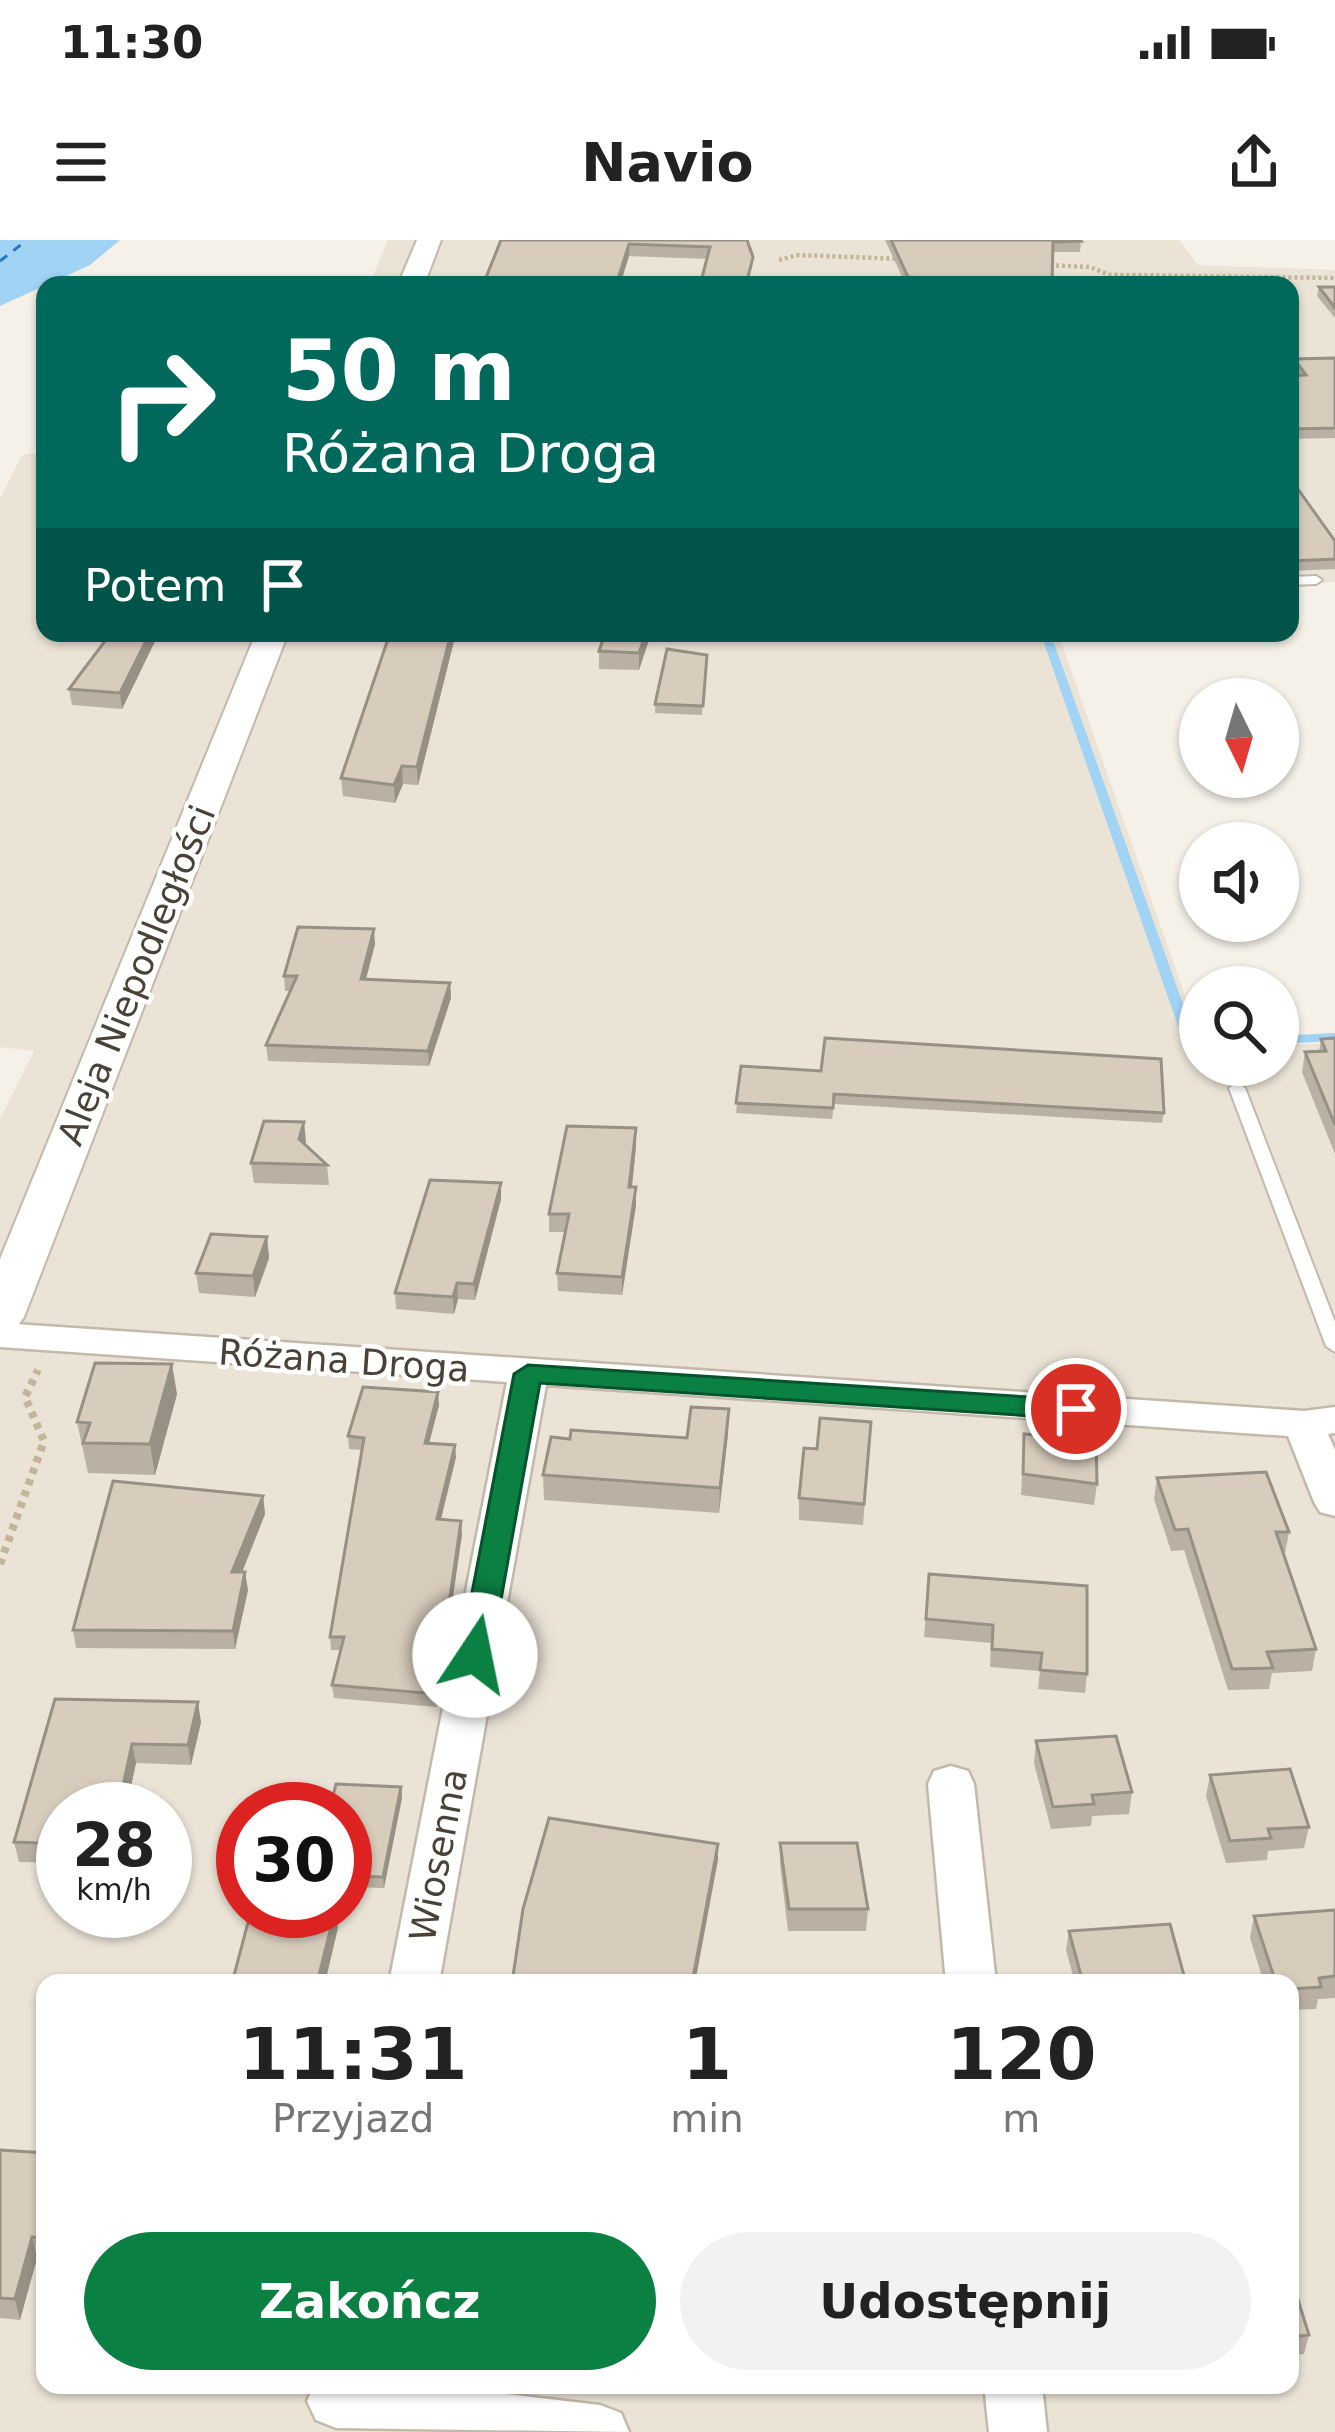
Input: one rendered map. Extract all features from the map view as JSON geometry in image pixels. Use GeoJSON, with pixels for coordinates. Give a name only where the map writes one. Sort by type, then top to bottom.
{"type":"FeatureCollection","features":[{"type":"Feature","properties":{"kind":"street"},"geometry":{"type":"LineString","coordinates":[[415,276],[429,240]]}},
{"type":"Feature","properties":{"kind":"street","name":"Aleja Niepodległości"},"geometry":{"type":"LineString","coordinates":[[0,1317],[268,642]]}},
{"type":"Feature","properties":{"kind":"street","name":"Różana Droga"},"geometry":{"type":"LineString","coordinates":[[0,1335],[528,1374],[1320,1422]]}},
{"type":"Feature","properties":{"kind":"street","name":"Wiosenna"},"geometry":{"type":"LineString","coordinates":[[416,1974],[528,1374]]}},
{"type":"Feature","properties":{"kind":"street"},"geometry":{"type":"LineString","coordinates":[[1320,1422],[1335,1502]]}},
{"type":"Feature","properties":{"kind":"street"},"geometry":{"type":"LineString","coordinates":[[950,1784],[970,1974]]}},
{"type":"Feature","properties":{"kind":"street"},"geometry":{"type":"LineString","coordinates":[[1014,2394],[1018,2432]]}},
{"type":"Feature","properties":{"kind":"street"},"geometry":{"type":"LineString","coordinates":[[335,2406],[600,2432]]}},
{"type":"Feature","properties":{"kind":"lane"},"geometry":{"type":"LineString","coordinates":[[1299,581],[1316,580]]}},
{"type":"Feature","properties":{"kind":"lane"},"geometry":{"type":"LineString","coordinates":[[1237,1088],[1335,1346]]}},
{"type":"Feature","properties":{"kind":"path"},"geometry":{"type":"LineString","coordinates":[[778,260],[798,255],[910,260]]}},
{"type":"Feature","properties":{"kind":"path"},"geometry":{"type":"LineString","coordinates":[[1045,265],[1090,267],[1110,275],[1185,276]]}},
{"type":"Feature","properties":{"kind":"path"},"geometry":{"type":"LineString","coordinates":[[1299,278],[1335,278]]}},
{"type":"Feature","properties":{"kind":"shaded area"},"geometry":{"type":"Polygon","coordinates":[[[388,240],[1179,240],[1198,265],[1335,270],[1335,582],[1299,584],[1299,276],[373,276],[388,240]]]}},
{"type":"Feature","properties":{"kind":"shaded area"},"geometry":{"type":"Polygon","coordinates":[[[36,453],[36,642],[1061,642],[1179,979],[1179,1086],[1299,1086],[1299,1044],[1335,1043],[1335,2432],[0,2432],[0,1119],[34,1051],[0,1047],[0,499],[22,455],[36,453]]]}},
{"type":"Feature","properties":{"kind":"water"},"geometry":{"type":"Polygon","coordinates":[[[0,240],[120,240],[90,265],[66,276],[36,276],[36,290],[0,306],[0,240]]]}},
{"type":"Feature","properties":{"kind":"building"},"geometry":{"type":"Polygon","coordinates":[[[501,240],[747,240],[753,257],[748,276],[702,276],[710,247],[629,244],[619,276],[487,276],[501,240]]]}},
{"type":"Feature","properties":{"kind":"building"},"geometry":{"type":"Polygon","coordinates":[[[891,240],[1081,241],[1053,242],[1052,276],[908,276],[891,240]]]}},
{"type":"Feature","properties":{"kind":"building"},"geometry":{"type":"Polygon","coordinates":[[[1319,287],[1335,287],[1335,308],[1319,287]]]}},
{"type":"Feature","properties":{"kind":"building"},"geometry":{"type":"Polygon","coordinates":[[[1335,358],[1335,428],[1299,429],[1299,375],[1306,375],[1299,359],[1335,358]]]}},
{"type":"Feature","properties":{"kind":"building"},"geometry":{"type":"Polygon","coordinates":[[[1299,491],[1335,541],[1335,559],[1299,561],[1299,491]]]}},
{"type":"Feature","properties":{"kind":"building"},"geometry":{"type":"Polygon","coordinates":[[[104,642],[146,642],[120,693],[69,689],[104,642]]]}},
{"type":"Feature","properties":{"kind":"building"},"geometry":{"type":"Polygon","coordinates":[[[387,642],[449,642],[417,767],[402,766],[394,785],[341,778],[387,642]]]}},
{"type":"Feature","properties":{"kind":"building"},"geometry":{"type":"Polygon","coordinates":[[[602,642],[643,642],[639,653],[599,651],[602,642]]]}},
{"type":"Feature","properties":{"kind":"building"},"geometry":{"type":"Polygon","coordinates":[[[667,649],[707,655],[703,706],[655,704],[667,649]]]}},
{"type":"Feature","properties":{"kind":"building"},"geometry":{"type":"Polygon","coordinates":[[[298,927],[374,929],[361,979],[450,983],[428,1051],[266,1045],[297,976],[284,976],[298,927]]]}},
{"type":"Feature","properties":{"kind":"building"},"geometry":{"type":"Polygon","coordinates":[[[825,1038],[1161,1059],[1164,1113],[834,1094],[833,1108],[736,1103],[741,1066],[821,1071],[825,1038]]]}},
{"type":"Feature","properties":{"kind":"building"},"geometry":{"type":"Polygon","coordinates":[[[1335,1038],[1335,1125],[1305,1052],[1326,1051],[1321,1039],[1335,1038]]]}},
{"type":"Feature","properties":{"kind":"building"},"geometry":{"type":"Polygon","coordinates":[[[264,1121],[304,1122],[299,1139],[327,1165],[251,1163],[264,1121]]]}},
{"type":"Feature","properties":{"kind":"building"},"geometry":{"type":"Polygon","coordinates":[[[567,1126],[636,1128],[629,1187],[636,1187],[622,1277],[557,1273],[569,1214],[549,1214],[567,1126]]]}},
{"type":"Feature","properties":{"kind":"building"},"geometry":{"type":"Polygon","coordinates":[[[430,1180],[501,1183],[474,1284],[457,1283],[453,1297],[395,1293],[430,1180]]]}},
{"type":"Feature","properties":{"kind":"building"},"geometry":{"type":"Polygon","coordinates":[[[211,1234],[267,1237],[253,1276],[196,1273],[211,1234]]]}},
{"type":"Feature","properties":{"kind":"building"},"geometry":{"type":"Polygon","coordinates":[[[95,1363],[172,1364],[150,1444],[83,1443],[90,1423],[77,1422],[95,1363]]]}},
{"type":"Feature","properties":{"kind":"building"},"geometry":{"type":"Polygon","coordinates":[[[363,1387],[438,1392],[425,1443],[455,1445],[437,1519],[461,1521],[436,1694],[332,1685],[344,1637],[330,1637],[364,1438],[348,1436],[363,1387]]]}},
{"type":"Feature","properties":{"kind":"building"},"geometry":{"type":"Polygon","coordinates":[[[691,1407],[729,1409],[720,1488],[543,1475],[551,1437],[570,1439],[571,1430],[687,1438],[691,1407]]]}},
{"type":"Feature","properties":{"kind":"building"},"geometry":{"type":"Polygon","coordinates":[[[820,1418],[871,1422],[864,1504],[799,1498],[804,1448],[817,1449],[820,1418]]]}},
{"type":"Feature","properties":{"kind":"building"},"geometry":{"type":"Polygon","coordinates":[[[1024,1434],[1096,1439],[1097,1484],[1023,1474],[1024,1434]]]}},
{"type":"Feature","properties":{"kind":"building"},"geometry":{"type":"Polygon","coordinates":[[[1266,1472],[1289,1532],[1276,1532],[1316,1649],[1267,1652],[1273,1668],[1232,1669],[1188,1529],[1175,1530],[1157,1478],[1266,1472]]]}},
{"type":"Feature","properties":{"kind":"building"},"geometry":{"type":"Polygon","coordinates":[[[113,1481],[263,1496],[232,1572],[245,1572],[233,1631],[73,1630],[113,1481]]]}},
{"type":"Feature","properties":{"kind":"building"},"geometry":{"type":"Polygon","coordinates":[[[929,1574],[1087,1586],[1087,1674],[1040,1670],[1042,1653],[992,1649],[993,1625],[926,1619],[929,1574]]]}},
{"type":"Feature","properties":{"kind":"building"},"geometry":{"type":"Polygon","coordinates":[[[55,1699],[198,1702],[188,1745],[132,1744],[124,1782],[36,1782],[36,1843],[14,1842],[55,1699]]]}},
{"type":"Feature","properties":{"kind":"building"},"geometry":{"type":"Polygon","coordinates":[[[1116,1736],[1132,1792],[1092,1795],[1094,1804],[1053,1807],[1036,1741],[1116,1736]]]}},
{"type":"Feature","properties":{"kind":"building"},"geometry":{"type":"Polygon","coordinates":[[[1290,1769],[1309,1827],[1268,1829],[1271,1838],[1230,1841],[1210,1775],[1290,1769]]]}},
{"type":"Feature","properties":{"kind":"building"},"geometry":{"type":"Polygon","coordinates":[[[372,1786],[401,1787],[383,1877],[372,1877],[372,1786]]]}},
{"type":"Feature","properties":{"kind":"building"},"geometry":{"type":"Polygon","coordinates":[[[549,1818],[718,1844],[694,1974],[513,1974],[523,1909],[549,1818]]]}},
{"type":"Feature","properties":{"kind":"building"},"geometry":{"type":"Polygon","coordinates":[[[780,1843],[857,1843],[868,1909],[789,1909],[780,1843]]]}},
{"type":"Feature","properties":{"kind":"building"},"geometry":{"type":"Polygon","coordinates":[[[1335,1910],[1335,1976],[1319,1978],[1321,1987],[1299,1988],[1299,1974],[1273,1974],[1254,1916],[1335,1910]]]}},
{"type":"Feature","properties":{"kind":"building"},"geometry":{"type":"Polygon","coordinates":[[[1170,1924],[1184,1974],[1081,1974],[1069,1931],[1170,1924]]]}},
{"type":"Feature","properties":{"kind":"building"},"geometry":{"type":"Polygon","coordinates":[[[244,1938],[328,1938],[319,1974],[234,1974],[244,1938]]]}},
{"type":"Feature","properties":{"kind":"building"},"geometry":{"type":"Polygon","coordinates":[[[0,2150],[36,2152],[36,2237],[32,2237],[15,2299],[0,2298],[0,2150]]]}},
{"type":"Feature","properties":{"kind":"building"},"geometry":{"type":"Polygon","coordinates":[[[1299,2303],[1309,2335],[1299,2336],[1299,2303]]]}},
{"type":"Feature","properties":{"kind":"waterway"},"geometry":{"type":"LineString","coordinates":[[1049,643],[1179,1011]]}},
{"type":"Feature","properties":{"kind":"waterway"},"geometry":{"type":"LineString","coordinates":[[1299,1039],[1335,1037]]}},
{"type":"Feature","properties":{"kind":"ferry route"},"geometry":{"type":"LineString","coordinates":[[0,261],[27,240]]}},
{"type":"Feature","properties":{"kind":"route"},"geometry":{"type":"LineString","coordinates":[[475,1655],[528,1374],[1076,1409]]}}]}
